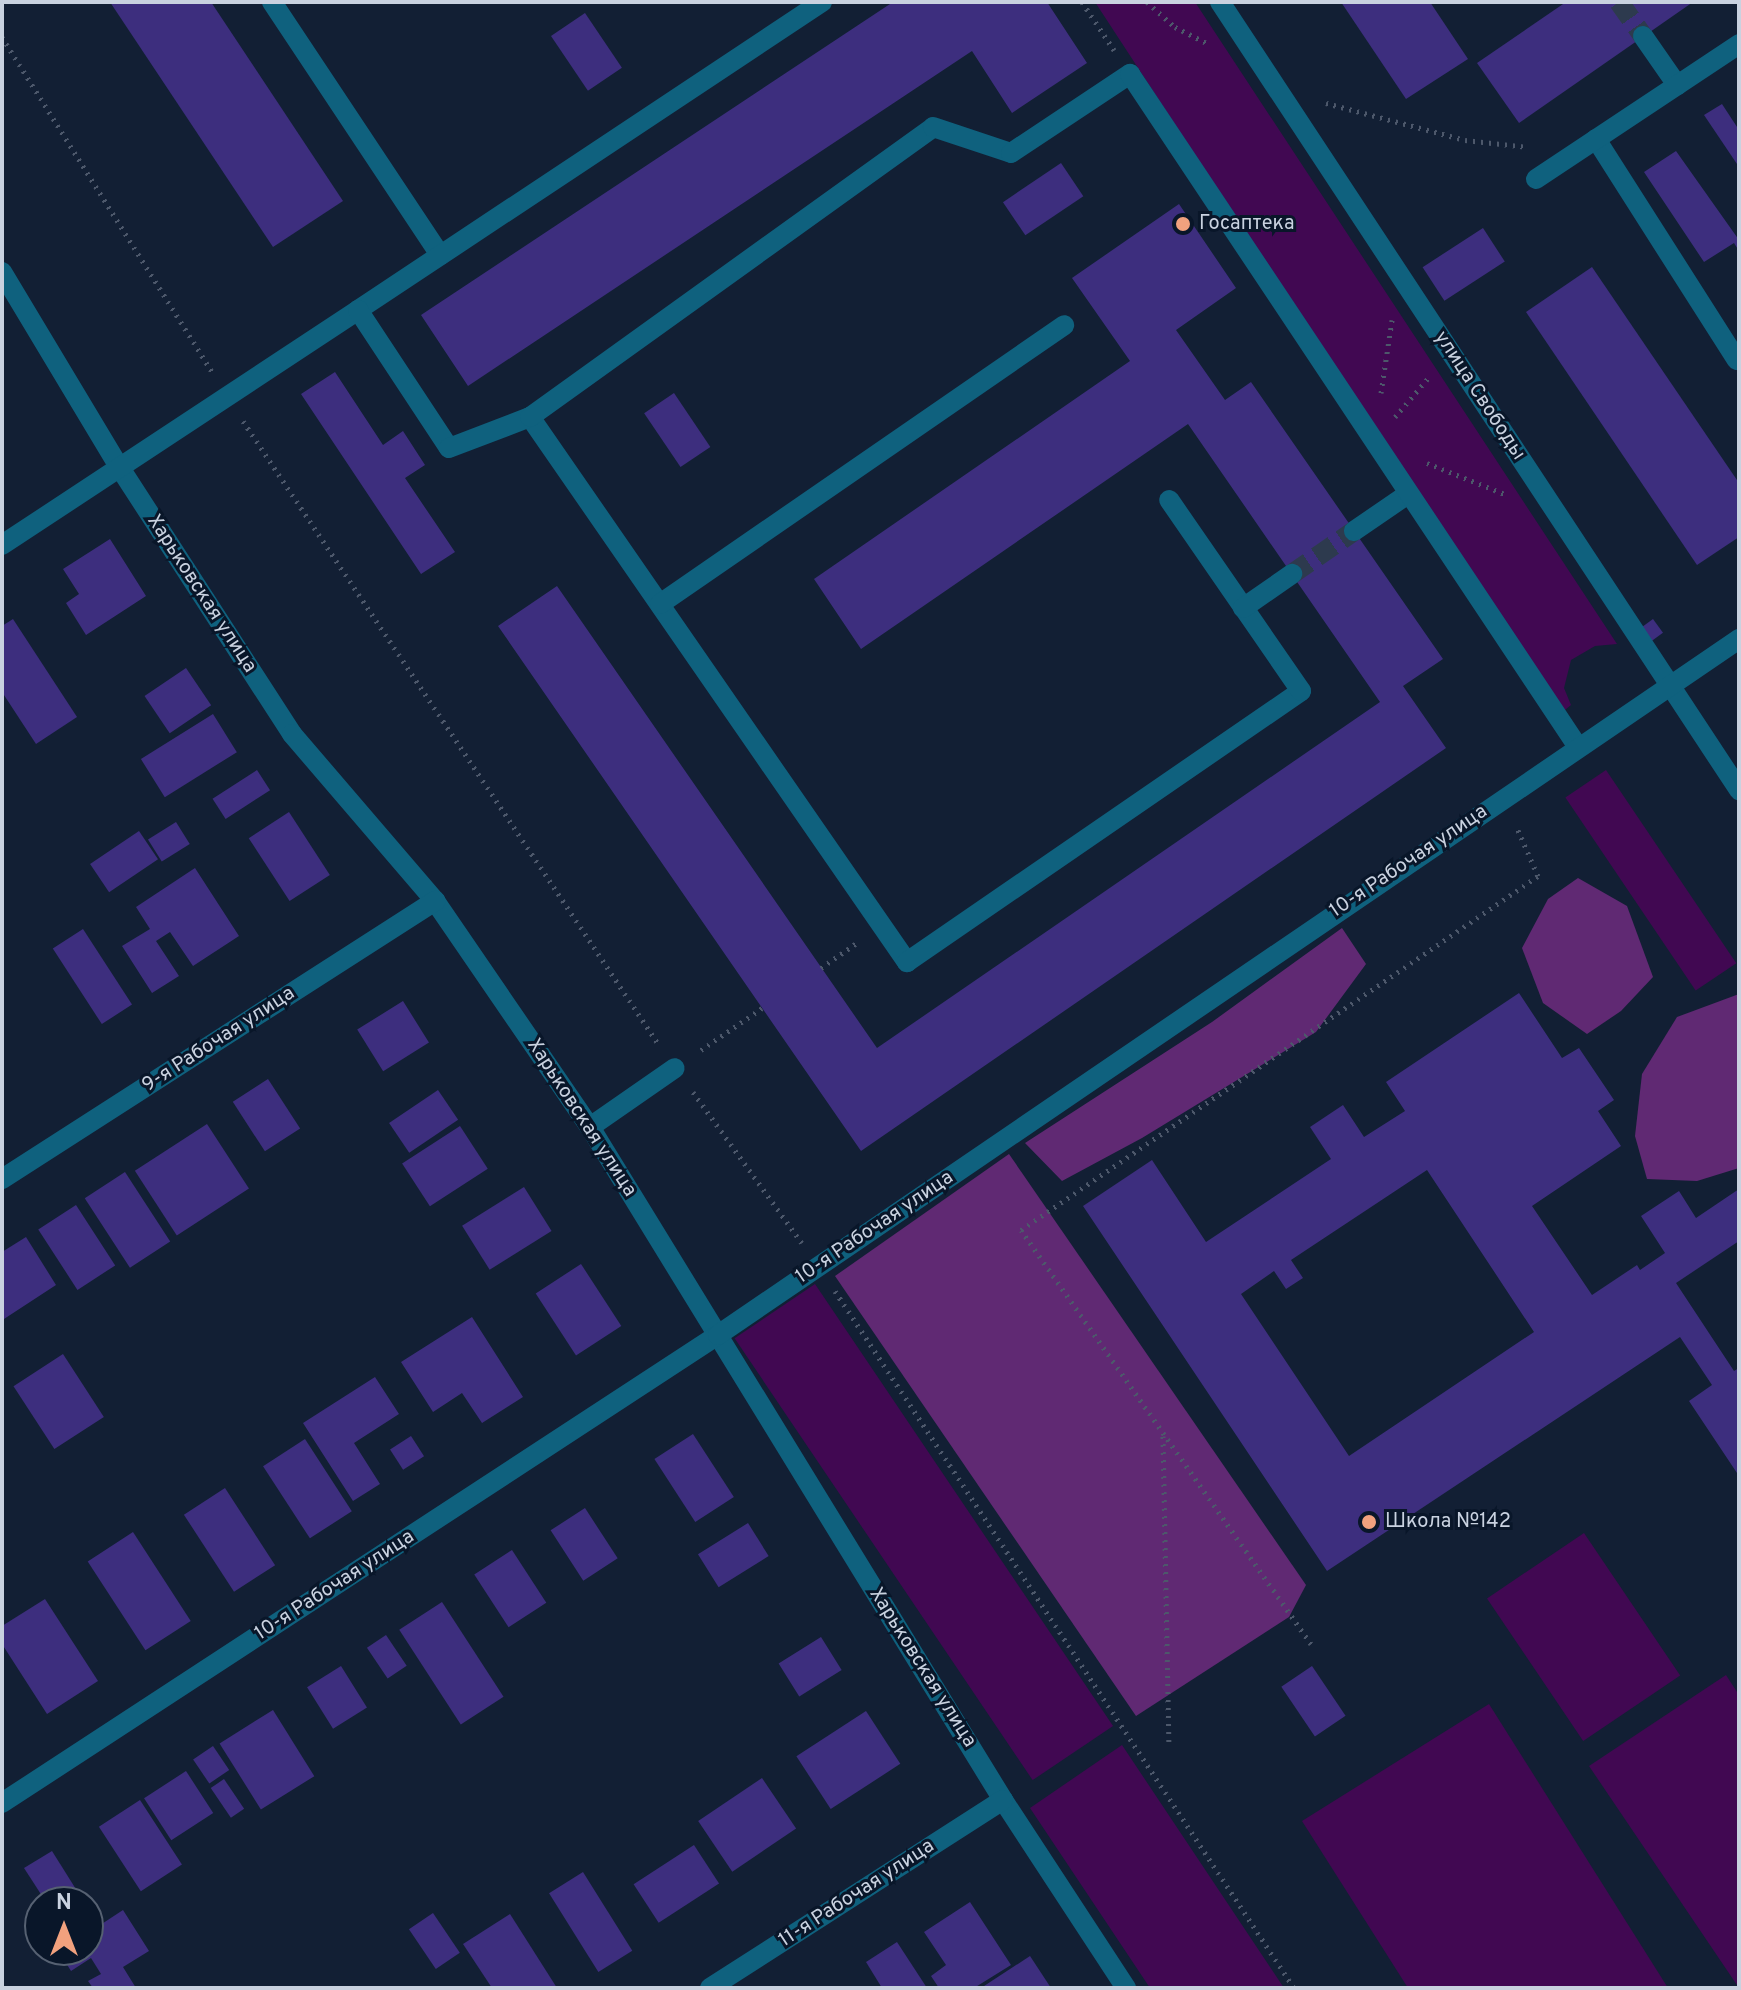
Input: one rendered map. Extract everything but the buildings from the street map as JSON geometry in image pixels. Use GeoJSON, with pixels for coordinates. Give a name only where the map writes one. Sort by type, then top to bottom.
{"type":"FeatureCollection","features":[{"type":"Feature","properties":{"kind":"street"},"geometry":{"type":"LineString","coordinates":[[272,2],[440,255]]}},
{"type":"Feature","properties":{"kind":"street"},"geometry":{"type":"LineString","coordinates":[[2,545],[822,2]]}},
{"type":"Feature","properties":{"kind":"street","name":"улица Свободы"},"geometry":{"type":"LineString","coordinates":[[1220,2],[1739,790]]}},
{"type":"Feature","properties":{"kind":"street"},"geometry":{"type":"LineString","coordinates":[[1643,36],[1677,85]]}},
{"type":"Feature","properties":{"kind":"street"},"geometry":{"type":"LineString","coordinates":[[1536,179],[1739,44]]}},
{"type":"Feature","properties":{"kind":"street"},"geometry":{"type":"LineString","coordinates":[[358,310],[449,448],[530,417],[933,127],[1011,153],[1130,74],[1578,747]]}},
{"type":"Feature","properties":{"kind":"street"},"geometry":{"type":"LineString","coordinates":[[1596,139],[1737,360]]}},
{"type":"Feature","properties":{"kind":"street","name":"Харьковская улица"},"geometry":{"type":"LineString","coordinates":[[2,272],[120,468],[292,734],[435,901],[590,1127],[1003,1800],[1126,1988]]}},
{"type":"Feature","properties":{"kind":"street"},"geometry":{"type":"LineString","coordinates":[[660,604],[1064,325]]}},
{"type":"Feature","properties":{"kind":"street"},"geometry":{"type":"LineString","coordinates":[[530,417],[907,962],[1301,691],[1169,500]]}},
{"type":"Feature","properties":{"kind":"street"},"geometry":{"type":"LineString","coordinates":[[1354,531],[1408,494]]}},
{"type":"Feature","properties":{"kind":"street"},"geometry":{"type":"LineString","coordinates":[[1243,608],[1292,574]]}},
{"type":"Feature","properties":{"kind":"street","name":"10-я Рабочая улица"},"geometry":{"type":"LineString","coordinates":[[2,1803],[718,1335],[1739,639]]}},
{"type":"Feature","properties":{"kind":"street","name":"9-я Рабочая улица"},"geometry":{"type":"LineString","coordinates":[[2,1179],[435,901]]}},
{"type":"Feature","properties":{"kind":"street"},"geometry":{"type":"LineString","coordinates":[[590,1127],[675,1068]]}},
{"type":"Feature","properties":{"kind":"street","name":"11-я Рабочая улица"},"geometry":{"type":"LineString","coordinates":[[710,1988],[1003,1800]]}},
{"type":"Feature","properties":{"kind":"path"},"geometry":{"type":"LineString","coordinates":[[1082,2],[1130,74]]}},
{"type":"Feature","properties":{"kind":"path"},"geometry":{"type":"LineString","coordinates":[[1147,2],[1175,27],[1210,44]]}},
{"type":"Feature","properties":{"kind":"path"},"geometry":{"type":"LineString","coordinates":[[2,37],[227,397],[546,882],[818,1266],[1294,1988]]}},
{"type":"Feature","properties":{"kind":"path"},"geometry":{"type":"LineString","coordinates":[[1274,81],[1319,102],[1465,140],[1576,153]]}},
{"type":"Feature","properties":{"kind":"path"},"geometry":{"type":"LineString","coordinates":[[1374,442],[1399,274]]}},
{"type":"Feature","properties":{"kind":"path"},"geometry":{"type":"LineString","coordinates":[[1374,442],[1450,352]]}},
{"type":"Feature","properties":{"kind":"path"},"geometry":{"type":"LineString","coordinates":[[1374,442],[1557,515]]}},
{"type":"Feature","properties":{"kind":"path"},"geometry":{"type":"LineString","coordinates":[[1311,1644],[1021,1230],[1538,876],[1503,797]]}},
{"type":"Feature","properties":{"kind":"path"},"geometry":{"type":"LineString","coordinates":[[821,968],[882,926]]}},
{"type":"Feature","properties":{"kind":"path"},"geometry":{"type":"LineString","coordinates":[[675,1068],[762,1008]]}},
{"type":"Feature","properties":{"kind":"path"},"geometry":{"type":"LineString","coordinates":[[1163,1433],[1169,1747]]}},
{"type":"Feature","properties":{"kind":"shaded area"},"geometry":{"type":"Polygon","coordinates":[[[1095,2],[1195,2],[1617,644],[1595,646],[1571,660],[1564,688],[1571,705],[1560,714],[1095,2]]]}},
{"type":"Feature","properties":{"kind":"shaded area"},"geometry":{"type":"Polygon","coordinates":[[[1606,770],[1736,963],[1696,991],[1565,797],[1606,770]]]}},
{"type":"Feature","properties":{"kind":"shaded area"},"geometry":{"type":"Polygon","coordinates":[[[1578,878],[1627,906],[1653,977],[1621,1011],[1587,1034],[1543,1003],[1522,948],[1548,899],[1578,878]]]}},
{"type":"Feature","properties":{"kind":"shaded area"},"geometry":{"type":"Polygon","coordinates":[[[1342,928],[1366,964],[1316,1032],[1142,1138],[1062,1181],[1025,1143],[1212,1022],[1342,928]]]}},
{"type":"Feature","properties":{"kind":"shaded area"},"geometry":{"type":"Polygon","coordinates":[[[1739,994],[1739,1168],[1697,1181],[1647,1179],[1635,1136],[1642,1074],[1677,1017],[1739,994]]]}},
{"type":"Feature","properties":{"kind":"shaded area"},"geometry":{"type":"Polygon","coordinates":[[[1009,1154],[1306,1585],[1289,1617],[1136,1716],[835,1276],[1009,1154]]]}},
{"type":"Feature","properties":{"kind":"shaded area"},"geometry":{"type":"Polygon","coordinates":[[[815,1284],[1113,1726],[1033,1780],[735,1338],[815,1284]]]}},
{"type":"Feature","properties":{"kind":"shaded area"},"geometry":{"type":"Polygon","coordinates":[[[1584,1533],[1680,1676],[1583,1741],[1487,1598],[1584,1533]]]}},
{"type":"Feature","properties":{"kind":"shaded area"},"geometry":{"type":"Polygon","coordinates":[[[1726,1675],[1739,1695],[1739,1988],[1589,1766],[1726,1675]]]}},
{"type":"Feature","properties":{"kind":"shaded area"},"geometry":{"type":"Polygon","coordinates":[[[1489,1704],[1668,1988],[1408,1988],[1302,1821],[1489,1704]]]}},
{"type":"Feature","properties":{"kind":"shaded area"},"geometry":{"type":"Polygon","coordinates":[[[1122,1745],[1284,1988],[1150,1988],[1030,1808],[1122,1745]]]}},
{"type":"Feature","properties":{"kind":"tunnel"},"geometry":{"type":"LineString","coordinates":[[1619,2],[1643,36]]}},
{"type":"Feature","properties":{"kind":"tunnel"},"geometry":{"type":"LineString","coordinates":[[1292,574],[1354,531]]}},
{"type":"Feature","properties":{"kind":"place","name":"Госаптека"},"geometry":{"type":"Point","coordinates":[1183,224]}},
{"type":"Feature","properties":{"kind":"place","name":"Школа №142"},"geometry":{"type":"Point","coordinates":[1369,1522]}}]}
